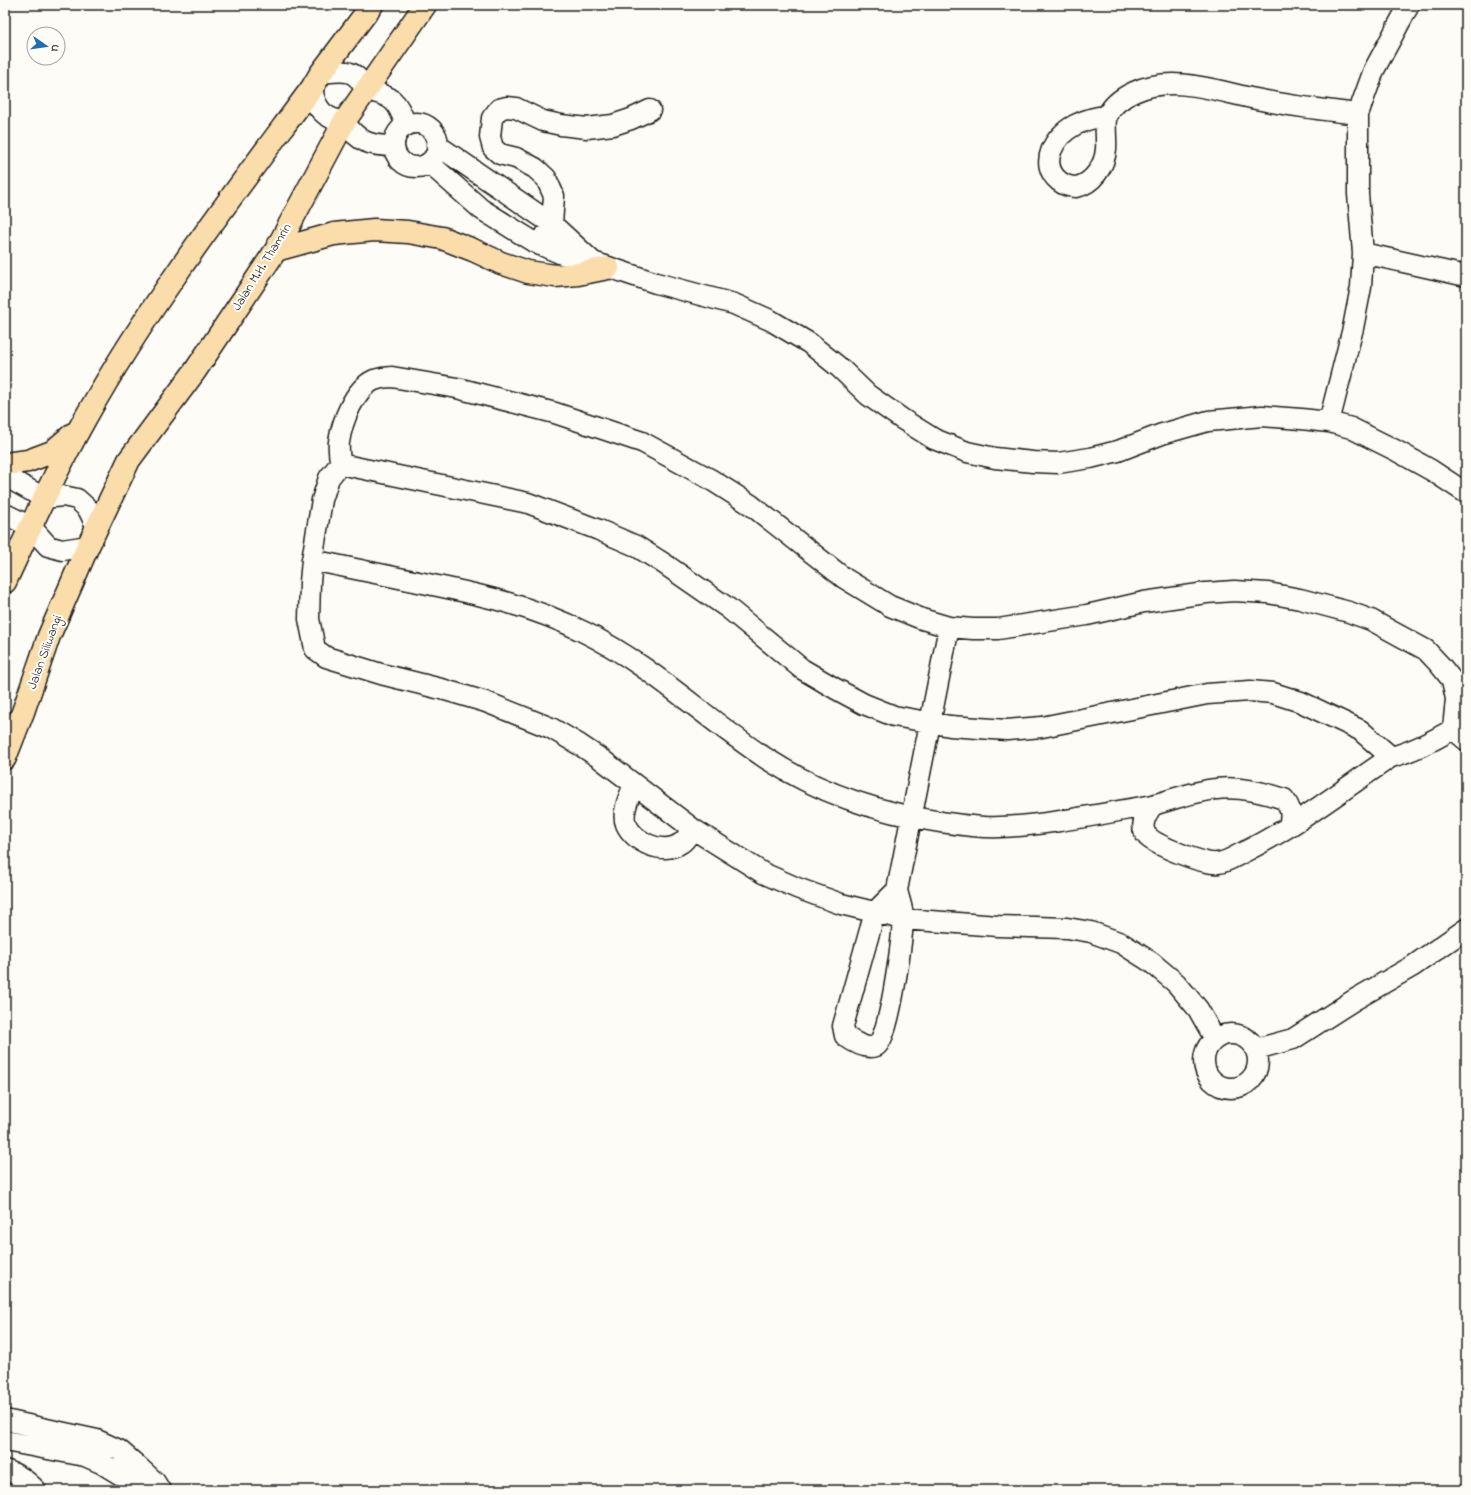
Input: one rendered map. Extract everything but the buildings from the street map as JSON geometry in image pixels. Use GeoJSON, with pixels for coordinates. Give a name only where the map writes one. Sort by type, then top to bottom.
{"type":"FeatureCollection","features":[{"type":"Feature","properties":{"kind":"main road"},"geometry":{"type":"LineString","coordinates":[[5,582],[44,498],[86,416],[141,327],[206,232],[372,5]]}},
{"type":"Feature","properties":{"kind":"main road","name":"Jalan M.H. Thamrin"},"geometry":{"type":"LineString","coordinates":[[92,536],[129,460],[195,371],[276,250],[344,122],[425,5]]}},
{"type":"Feature","properties":{"kind":"main road"},"geometry":{"type":"LineString","coordinates":[[276,250],[334,234],[374,230],[408,232],[442,238],[473,250],[500,263],[528,272],[555,276],[578,274],[600,265]]}},
{"type":"Feature","properties":{"kind":"main road"},"geometry":{"type":"LineString","coordinates":[[5,464],[28,461],[52,452],[71,436],[86,416]]}},
{"type":"Feature","properties":{"kind":"main road","name":"Jalan Siliwangi"},"geometry":{"type":"LineString","coordinates":[[5,758],[24,712],[49,636],[92,536]]}},
{"type":"Feature","properties":{"kind":"street"},"geometry":{"type":"LineString","coordinates":[[1328,422],[1353,328],[1361,287],[1363,253],[1358,194],[1358,114],[1374,70],[1409,5]]}},
{"type":"Feature","properties":{"kind":"street"},"geometry":{"type":"LineString","coordinates":[[394,146],[376,146],[365,143],[353,134],[344,122],[334,120],[325,115],[318,108],[314,98],[316,81],[336,71],[353,74],[361,80],[365,90],[380,93],[392,98],[401,110],[406,126]]}},
{"type":"Feature","properties":{"kind":"street"},"geometry":{"type":"LineString","coordinates":[[1106,116],[1120,100],[1133,92],[1168,84],[1198,86],[1255,99],[1306,108],[1358,114]]}},
{"type":"Feature","properties":{"kind":"street"},"geometry":{"type":"LineString","coordinates":[[540,245],[552,224],[554,196],[546,178],[534,168],[516,158],[500,154],[494,148],[490,137],[492,118],[499,109],[507,107],[516,108],[543,121],[561,126],[587,128],[613,125],[631,119],[650,110]]}},
{"type":"Feature","properties":{"kind":"street"},"geometry":{"type":"LineString","coordinates":[[420,124],[433,131],[438,145],[434,158],[429,163],[423,166],[409,167],[398,159],[395,153],[395,138],[399,130],[406,126],[420,124]]}},
{"type":"Feature","properties":{"kind":"street"},"geometry":{"type":"LineString","coordinates":[[438,145],[552,224],[600,265]]}},
{"type":"Feature","properties":{"kind":"street"},"geometry":{"type":"LineString","coordinates":[[429,163],[481,209],[540,245],[562,254],[656,283],[734,304],[770,320],[808,343],[840,368],[868,395],[908,423],[934,439],[967,452],[1033,462],[1058,463],[1090,458],[1118,451],[1162,434],[1208,422],[1262,416],[1328,422],[1351,428],[1396,450],[1431,470],[1466,493]]}},
{"type":"Feature","properties":{"kind":"street"},"geometry":{"type":"LineString","coordinates":[[473,202],[488,179]]}},
{"type":"Feature","properties":{"kind":"street"},"geometry":{"type":"LineString","coordinates":[[1363,253],[1466,276]]}},
{"type":"Feature","properties":{"kind":"street"},"geometry":{"type":"LineString","coordinates":[[1153,805],[1144,820],[1146,835],[1152,841],[1189,858],[1210,863],[1218,863],[1226,860],[1255,846],[1289,826],[1391,757],[1459,734],[1456,699],[1452,680],[1426,650],[1371,620],[1300,598],[1268,593],[1234,591],[1206,593],[1144,602],[1080,616],[998,629],[949,627],[922,619],[890,606],[844,578],[751,505],[710,479],[642,442],[555,413],[457,388],[392,376],[382,377],[372,381],[353,400],[343,423],[338,443],[340,464],[329,478],[322,500],[312,560],[309,619],[315,650],[326,657],[381,674],[452,692],[512,712],[551,728],[580,745],[615,769],[693,829],[763,873],[797,888],[841,904],[903,919],[977,925],[1067,928],[1091,932],[1121,942],[1151,962],[1176,983],[1198,1009],[1215,1039]]}},
{"type":"Feature","properties":{"kind":"street"},"geometry":{"type":"LineString","coordinates":[[340,464],[528,503],[636,546],[728,608],[802,669],[864,704],[894,716],[931,724],[1007,730],[1042,727],[1207,694],[1250,691],[1273,693],[1301,702],[1360,730],[1391,757]]}},
{"type":"Feature","properties":{"kind":"street"},"geometry":{"type":"LineString","coordinates":[[5,476],[44,498],[63,496],[77,499],[88,509],[92,536],[62,550],[48,546],[31,527],[5,514]]}},
{"type":"Feature","properties":{"kind":"street"},"geometry":{"type":"LineString","coordinates":[[312,560],[488,596],[549,615],[586,633],[623,654],[660,678],[709,717],[767,759],[832,794],[886,812],[912,818],[970,826],[1000,827],[1033,824],[1153,805],[1199,792],[1234,788],[1284,799],[1292,817],[1289,826]]}},
{"type":"Feature","properties":{"kind":"street"},"geometry":{"type":"LineString","coordinates":[[897,890],[875,912],[843,1026],[844,1033],[847,1038],[865,1046],[877,1046],[885,1032],[890,1015],[903,919],[897,890],[949,627]]}},
{"type":"Feature","properties":{"kind":"street"},"geometry":{"type":"LineString","coordinates":[[634,785],[626,806],[625,823],[636,837],[656,848],[670,848],[681,843],[693,829]]}},
{"type":"Feature","properties":{"kind":"street"},"geometry":{"type":"LineString","coordinates":[[1256,1049],[1293,1039],[1354,1000],[1413,966],[1466,929]]}},
{"type":"Feature","properties":{"kind":"street"},"geometry":{"type":"LineString","coordinates":[[1238,1034],[1251,1042],[1256,1049],[1258,1056],[1256,1072],[1252,1079],[1240,1088],[1224,1088],[1211,1080],[1206,1074],[1204,1067],[1206,1051],[1215,1039],[1222,1035],[1238,1034]]}},
{"type":"Feature","properties":{"kind":"street"},"geometry":{"type":"LineString","coordinates":[[5,1420],[97,1440],[119,1450],[154,1482],[160,1490]]}},
{"type":"Feature","properties":{"kind":"street"},"geometry":{"type":"LineString","coordinates":[[5,1441],[85,1456],[101,1463],[124,1477],[135,1490]]}},
{"type":"Feature","properties":{"kind":"street"},"geometry":{"type":"LineString","coordinates":[[5,1470],[17,1473],[36,1490]]}}]}
